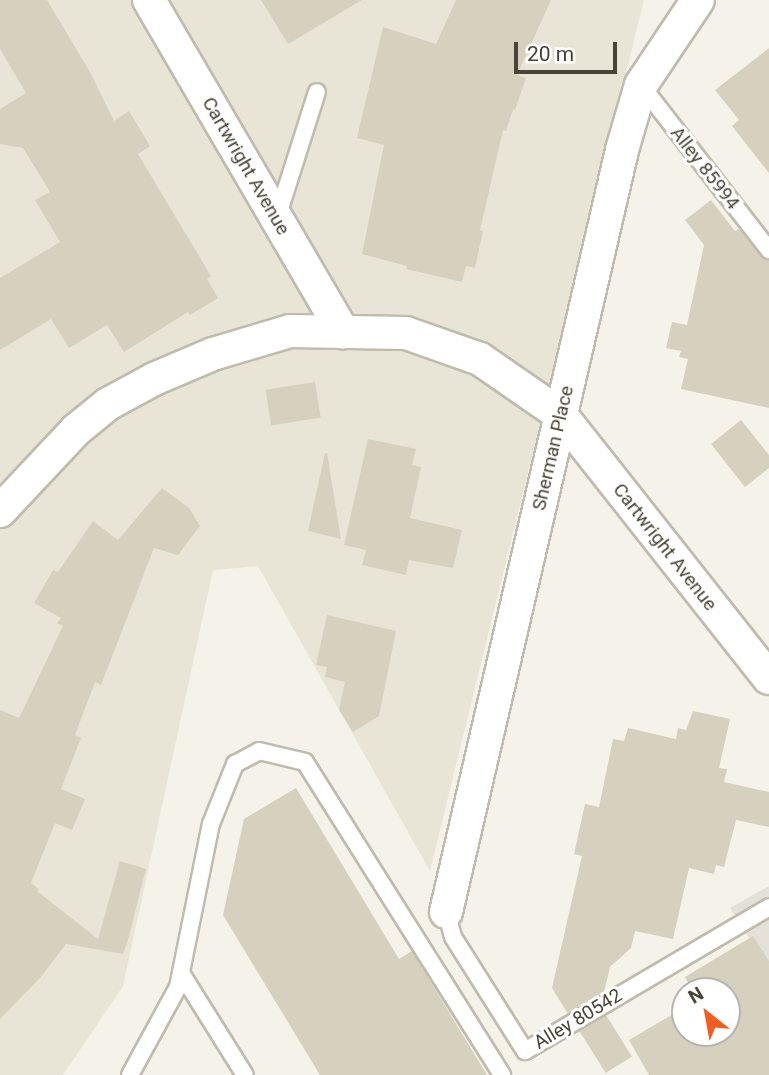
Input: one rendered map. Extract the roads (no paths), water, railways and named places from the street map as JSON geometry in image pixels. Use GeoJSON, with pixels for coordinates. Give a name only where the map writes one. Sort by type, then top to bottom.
{"type":"FeatureCollection","features":[{"type":"Feature","properties":{"kind":"street","name":"Cartwright Avenue"},"geometry":{"type":"LineString","coordinates":[[149,0],[343,332]]}},
{"type":"Feature","properties":{"kind":"street","name":"Sherman Place"},"geometry":{"type":"LineString","coordinates":[[446,912],[622,150],[641,85],[698,0]]}},
{"type":"Feature","properties":{"kind":"street","name":"Cartwright Avenue"},"geometry":{"type":"LineString","coordinates":[[3,501],[76,430],[108,404],[154,379],[213,354],[290,331],[406,333],[480,359],[561,415],[769,678]]}},
{"type":"Feature","properties":{"kind":"lane","name":"Alley 85994"},"geometry":{"type":"LineString","coordinates":[[641,85],[769,250]]}},
{"type":"Feature","properties":{"kind":"lane"},"geometry":{"type":"LineString","coordinates":[[277,218],[317,92]]}},
{"type":"Feature","properties":{"kind":"lane"},"geometry":{"type":"LineString","coordinates":[[130,1075],[178,987],[211,824],[235,764],[259,751],[305,762],[502,1075]]}},
{"type":"Feature","properties":{"kind":"lane","name":"Alley 80542"},"geometry":{"type":"LineString","coordinates":[[446,912],[453,937],[525,1051],[769,906]]}},
{"type":"Feature","properties":{"kind":"lane"},"geometry":{"type":"LineString","coordinates":[[181,973],[245,1075]]}}]}
